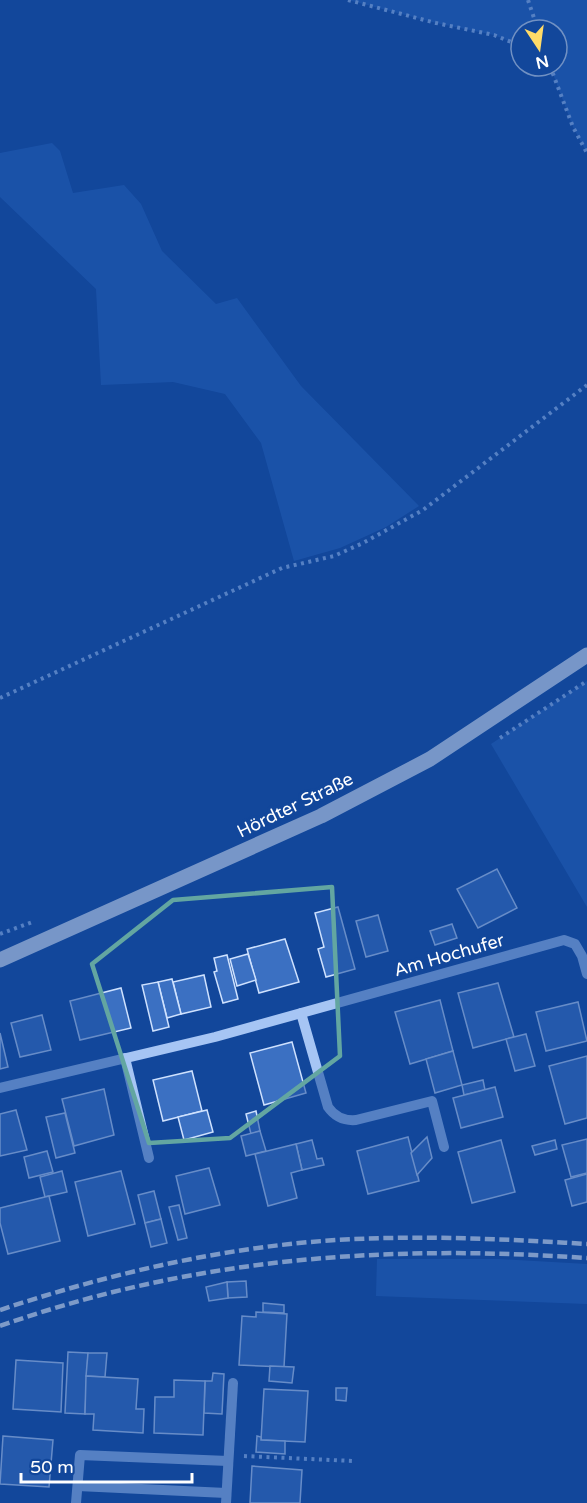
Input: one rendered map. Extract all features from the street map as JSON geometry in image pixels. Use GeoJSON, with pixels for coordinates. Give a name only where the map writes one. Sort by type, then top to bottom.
{"type":"FeatureCollection","features":[{"type":"Feature","properties":{"kind":"main road","name":"Hördter Straße"},"geometry":{"type":"LineString","coordinates":[[37,943],[321,816],[430,759],[587,655]]}},
{"type":"Feature","properties":{"kind":"main road"},"geometry":{"type":"LineString","coordinates":[[0,960],[37,943]]}},
{"type":"Feature","properties":{"kind":"street","name":"Am Hochufer"},"geometry":{"type":"LineString","coordinates":[[0,1088],[301,1013],[564,940],[575,944],[582,956],[587,974]]}},
{"type":"Feature","properties":{"kind":"street","name":"Hördter Straße"},"geometry":{"type":"LineString","coordinates":[[0,952],[37,943]]}},
{"type":"Feature","properties":{"kind":"street"},"geometry":{"type":"LineString","coordinates":[[301,1013],[328,1107],[333,1114],[348,1120],[356,1120],[432,1101],[444,1147]]}},
{"type":"Feature","properties":{"kind":"street"},"geometry":{"type":"LineString","coordinates":[[125,1058],[149,1158]]}},
{"type":"Feature","properties":{"kind":"street"},"geometry":{"type":"LineString","coordinates":[[78,1486],[226,1498],[233,1383]]}},
{"type":"Feature","properties":{"kind":"street"},"geometry":{"type":"LineString","coordinates":[[76,1503],[80,1455],[228,1458]]}},
{"type":"Feature","properties":{"kind":"path"},"geometry":{"type":"LineString","coordinates":[[348,0],[436,23],[494,34],[509,41]]}},
{"type":"Feature","properties":{"kind":"path"},"geometry":{"type":"LineString","coordinates":[[528,0],[534,18]]}},
{"type":"Feature","properties":{"kind":"path"},"geometry":{"type":"LineString","coordinates":[[555,78],[573,127],[587,153]]}},
{"type":"Feature","properties":{"kind":"path"},"geometry":{"type":"LineString","coordinates":[[0,698],[282,568],[334,556],[363,543],[423,510],[587,386]]}},
{"type":"Feature","properties":{"kind":"path"},"geometry":{"type":"LineString","coordinates":[[490,744],[587,681]]}},
{"type":"Feature","properties":{"kind":"path"},"geometry":{"type":"LineString","coordinates":[[0,934],[39,920]]}},
{"type":"Feature","properties":{"kind":"path"},"geometry":{"type":"LineString","coordinates":[[228,1458],[353,1461]]}},
{"type":"Feature","properties":{"kind":"highlighted area"},"geometry":{"type":"Polygon","coordinates":[[[332,887],[340,1056],[230,1138],[149,1143],[92,964],[173,900],[332,887]]]}},
{"type":"Feature","properties":{"kind":"shaded area"},"geometry":{"type":"Polygon","coordinates":[[[348,0],[587,0],[587,153],[573,127],[555,78],[569,78],[569,18],[509,18],[509,41],[494,35],[436,23],[348,0]]]}},
{"type":"Feature","properties":{"kind":"shaded area"},"geometry":{"type":"Polygon","coordinates":[[[52,143],[60,151],[73,193],[124,185],[141,204],[162,251],[216,304],[237,298],[301,386],[419,506],[386,527],[340,548],[294,561],[261,443],[225,394],[173,382],[101,385],[96,289],[0,197],[0,153],[52,143]]]}},
{"type":"Feature","properties":{"kind":"shaded area"},"geometry":{"type":"Polygon","coordinates":[[[587,681],[587,907],[491,744],[587,681]]]}},
{"type":"Feature","properties":{"kind":"shaded area"},"geometry":{"type":"Polygon","coordinates":[[[377,1259],[498,1259],[587,1264],[587,1304],[376,1296],[377,1259]]]}},
{"type":"Feature","properties":{"kind":"building"},"geometry":{"type":"Polygon","coordinates":[[[497,869],[517,908],[478,928],[457,889],[497,869]]]}},
{"type":"Feature","properties":{"kind":"building"},"geometry":{"type":"Polygon","coordinates":[[[338,907],[355,969],[326,977],[318,949],[324,947],[315,913],[338,907]]]}},
{"type":"Feature","properties":{"kind":"building"},"geometry":{"type":"Polygon","coordinates":[[[378,915],[388,951],[366,957],[356,921],[378,915]]]}},
{"type":"Feature","properties":{"kind":"building"},"geometry":{"type":"Polygon","coordinates":[[[452,924],[457,938],[435,945],[430,931],[452,924]]]}},
{"type":"Feature","properties":{"kind":"building"},"geometry":{"type":"Polygon","coordinates":[[[285,939],[299,982],[259,993],[247,949],[285,939]]]}},
{"type":"Feature","properties":{"kind":"building"},"geometry":{"type":"Polygon","coordinates":[[[248,954],[256,980],[237,986],[230,959],[248,954]]]}},
{"type":"Feature","properties":{"kind":"building"},"geometry":{"type":"Polygon","coordinates":[[[227,955],[238,999],[223,1003],[214,972],[217,971],[214,958],[227,955]]]}},
{"type":"Feature","properties":{"kind":"building"},"geometry":{"type":"Polygon","coordinates":[[[204,975],[211,1007],[181,1014],[173,982],[204,975]]]}},
{"type":"Feature","properties":{"kind":"building"},"geometry":{"type":"Polygon","coordinates":[[[172,979],[181,1014],[167,1018],[158,982],[172,979]]]}},
{"type":"Feature","properties":{"kind":"building"},"geometry":{"type":"Polygon","coordinates":[[[158,982],[169,1027],[153,1031],[142,985],[158,982]]]}},
{"type":"Feature","properties":{"kind":"building"},"geometry":{"type":"Polygon","coordinates":[[[498,983],[514,1037],[473,1048],[458,993],[498,983]]]}},
{"type":"Feature","properties":{"kind":"building"},"geometry":{"type":"Polygon","coordinates":[[[121,988],[131,1028],[80,1040],[70,1001],[121,988]]]}},
{"type":"Feature","properties":{"kind":"building"},"geometry":{"type":"Polygon","coordinates":[[[440,1000],[453,1051],[410,1064],[395,1012],[440,1000]]]}},
{"type":"Feature","properties":{"kind":"building"},"geometry":{"type":"Polygon","coordinates":[[[578,1002],[587,1041],[546,1051],[536,1012],[578,1002]]]}},
{"type":"Feature","properties":{"kind":"building"},"geometry":{"type":"Polygon","coordinates":[[[42,1015],[51,1050],[20,1057],[11,1023],[42,1015]]]}},
{"type":"Feature","properties":{"kind":"building"},"geometry":{"type":"Polygon","coordinates":[[[0,1033],[8,1067],[0,1069],[0,1033]]]}},
{"type":"Feature","properties":{"kind":"building"},"geometry":{"type":"Polygon","coordinates":[[[526,1034],[535,1066],[515,1071],[506,1039],[526,1034]]]}},
{"type":"Feature","properties":{"kind":"building"},"geometry":{"type":"Polygon","coordinates":[[[292,1042],[306,1093],[264,1105],[250,1053],[292,1042]]]}},
{"type":"Feature","properties":{"kind":"building"},"geometry":{"type":"Polygon","coordinates":[[[453,1051],[462,1085],[435,1093],[426,1059],[453,1051]]]}},
{"type":"Feature","properties":{"kind":"building"},"geometry":{"type":"Polygon","coordinates":[[[587,1056],[587,1118],[565,1124],[549,1066],[587,1056]]]}},
{"type":"Feature","properties":{"kind":"building"},"geometry":{"type":"Polygon","coordinates":[[[192,1071],[202,1111],[163,1121],[153,1080],[192,1071]]]}},
{"type":"Feature","properties":{"kind":"building"},"geometry":{"type":"Polygon","coordinates":[[[483,1080],[485,1090],[464,1095],[462,1085],[483,1080]]]}},
{"type":"Feature","properties":{"kind":"building"},"geometry":{"type":"Polygon","coordinates":[[[495,1087],[503,1117],[461,1128],[453,1098],[495,1087]]]}},
{"type":"Feature","properties":{"kind":"building"},"geometry":{"type":"Polygon","coordinates":[[[104,1089],[114,1135],[74,1146],[62,1099],[104,1089]]]}},
{"type":"Feature","properties":{"kind":"building"},"geometry":{"type":"Polygon","coordinates":[[[16,1110],[27,1150],[0,1156],[0,1114],[16,1110]]]}},
{"type":"Feature","properties":{"kind":"building"},"geometry":{"type":"Polygon","coordinates":[[[207,1110],[213,1132],[184,1140],[178,1117],[207,1110]]]}},
{"type":"Feature","properties":{"kind":"building"},"geometry":{"type":"Polygon","coordinates":[[[256,1111],[260,1131],[251,1134],[246,1114],[256,1111]]]}},
{"type":"Feature","properties":{"kind":"building"},"geometry":{"type":"Polygon","coordinates":[[[65,1113],[75,1153],[56,1158],[46,1117],[65,1113]]]}},
{"type":"Feature","properties":{"kind":"building"},"geometry":{"type":"Polygon","coordinates":[[[260,1131],[266,1151],[246,1156],[241,1136],[260,1131]]]}},
{"type":"Feature","properties":{"kind":"building"},"geometry":{"type":"Polygon","coordinates":[[[408,1137],[419,1181],[368,1194],[357,1151],[408,1137]]]}},
{"type":"Feature","properties":{"kind":"building"},"geometry":{"type":"Polygon","coordinates":[[[427,1137],[432,1158],[417,1175],[411,1153],[427,1137]]]}},
{"type":"Feature","properties":{"kind":"building"},"geometry":{"type":"Polygon","coordinates":[[[587,1139],[587,1173],[571,1177],[562,1145],[587,1139]]]}},
{"type":"Feature","properties":{"kind":"building"},"geometry":{"type":"Polygon","coordinates":[[[312,1140],[317,1159],[322,1158],[324,1165],[302,1170],[296,1144],[312,1140]]]}},
{"type":"Feature","properties":{"kind":"building"},"geometry":{"type":"Polygon","coordinates":[[[501,1140],[515,1192],[472,1203],[458,1152],[501,1140]]]}},
{"type":"Feature","properties":{"kind":"building"},"geometry":{"type":"Polygon","coordinates":[[[555,1140],[557,1149],[535,1155],[532,1146],[555,1140]]]}},
{"type":"Feature","properties":{"kind":"building"},"geometry":{"type":"Polygon","coordinates":[[[296,1144],[302,1170],[291,1173],[297,1198],[268,1206],[255,1154],[296,1144]]]}},
{"type":"Feature","properties":{"kind":"building"},"geometry":{"type":"Polygon","coordinates":[[[47,1151],[53,1172],[29,1178],[24,1157],[47,1151]]]}},
{"type":"Feature","properties":{"kind":"building"},"geometry":{"type":"Polygon","coordinates":[[[209,1168],[220,1205],[185,1214],[176,1176],[209,1168]]]}},
{"type":"Feature","properties":{"kind":"building"},"geometry":{"type":"Polygon","coordinates":[[[62,1171],[67,1192],[45,1197],[40,1177],[62,1171]]]}},
{"type":"Feature","properties":{"kind":"building"},"geometry":{"type":"Polygon","coordinates":[[[121,1171],[135,1224],[88,1236],[75,1182],[121,1171]]]}},
{"type":"Feature","properties":{"kind":"building"},"geometry":{"type":"Polygon","coordinates":[[[587,1174],[587,1202],[572,1206],[565,1180],[587,1174]]]}},
{"type":"Feature","properties":{"kind":"building"},"geometry":{"type":"Polygon","coordinates":[[[154,1191],[161,1219],[145,1223],[138,1195],[154,1191]]]}},
{"type":"Feature","properties":{"kind":"building"},"geometry":{"type":"Polygon","coordinates":[[[49,1196],[60,1241],[8,1254],[0,1223],[0,1208],[49,1196]]]}},
{"type":"Feature","properties":{"kind":"building"},"geometry":{"type":"Polygon","coordinates":[[[179,1205],[187,1238],[178,1240],[169,1207],[179,1205]]]}},
{"type":"Feature","properties":{"kind":"building"},"geometry":{"type":"Polygon","coordinates":[[[161,1219],[167,1243],[151,1247],[145,1223],[161,1219]]]}},
{"type":"Feature","properties":{"kind":"building"},"geometry":{"type":"Polygon","coordinates":[[[246,1281],[247,1297],[228,1298],[227,1282],[246,1281]]]}},
{"type":"Feature","properties":{"kind":"building"},"geometry":{"type":"Polygon","coordinates":[[[227,1282],[228,1298],[209,1301],[206,1287],[227,1282]]]}},
{"type":"Feature","properties":{"kind":"building"},"geometry":{"type":"Polygon","coordinates":[[[263,1303],[284,1305],[284,1313],[263,1312],[263,1303]]]}},
{"type":"Feature","properties":{"kind":"building"},"geometry":{"type":"Polygon","coordinates":[[[256,1312],[287,1314],[284,1367],[239,1365],[242,1316],[256,1317],[256,1312]]]}},
{"type":"Feature","properties":{"kind":"building"},"geometry":{"type":"Polygon","coordinates":[[[68,1352],[88,1353],[85,1414],[65,1413],[68,1352]]]}},
{"type":"Feature","properties":{"kind":"building"},"geometry":{"type":"Polygon","coordinates":[[[88,1353],[107,1353],[105,1377],[86,1376],[88,1353]]]}},
{"type":"Feature","properties":{"kind":"building"},"geometry":{"type":"Polygon","coordinates":[[[16,1360],[63,1363],[61,1412],[13,1409],[16,1360]]]}},
{"type":"Feature","properties":{"kind":"building"},"geometry":{"type":"Polygon","coordinates":[[[270,1366],[294,1367],[292,1383],[269,1381],[270,1366]]]}},
{"type":"Feature","properties":{"kind":"building"},"geometry":{"type":"Polygon","coordinates":[[[213,1373],[224,1374],[222,1414],[204,1413],[205,1381],[212,1381],[213,1373]]]}},
{"type":"Feature","properties":{"kind":"building"},"geometry":{"type":"Polygon","coordinates":[[[86,1376],[138,1379],[136,1409],[144,1409],[143,1433],[93,1430],[94,1414],[85,1414],[86,1376]]]}},
{"type":"Feature","properties":{"kind":"building"},"geometry":{"type":"Polygon","coordinates":[[[174,1380],[205,1381],[203,1435],[154,1433],[155,1397],[174,1397],[174,1380]]]}},
{"type":"Feature","properties":{"kind":"building"},"geometry":{"type":"Polygon","coordinates":[[[336,1388],[347,1388],[346,1401],[336,1400],[336,1388]]]}},
{"type":"Feature","properties":{"kind":"building"},"geometry":{"type":"Polygon","coordinates":[[[264,1389],[308,1391],[305,1442],[261,1440],[264,1389]]]}},
{"type":"Feature","properties":{"kind":"building"},"geometry":{"type":"Polygon","coordinates":[[[3,1436],[53,1440],[49,1487],[0,1484],[3,1436]]]}},
{"type":"Feature","properties":{"kind":"building"},"geometry":{"type":"Polygon","coordinates":[[[257,1436],[261,1437],[261,1440],[285,1441],[285,1454],[256,1452],[257,1436]]]}},
{"type":"Feature","properties":{"kind":"building"},"geometry":{"type":"Polygon","coordinates":[[[252,1466],[302,1470],[300,1503],[250,1503],[252,1466]]]}},
{"type":"Feature","properties":{"kind":"railway"},"geometry":{"type":"LineString","coordinates":[[0,1310],[82,1285],[166,1264],[294,1244],[337,1240],[431,1238],[587,1244]]}},
{"type":"Feature","properties":{"kind":"railway"},"geometry":{"type":"LineString","coordinates":[[0,1326],[72,1303],[144,1285],[217,1271],[290,1261],[363,1255],[437,1253],[587,1258]]}}]}
